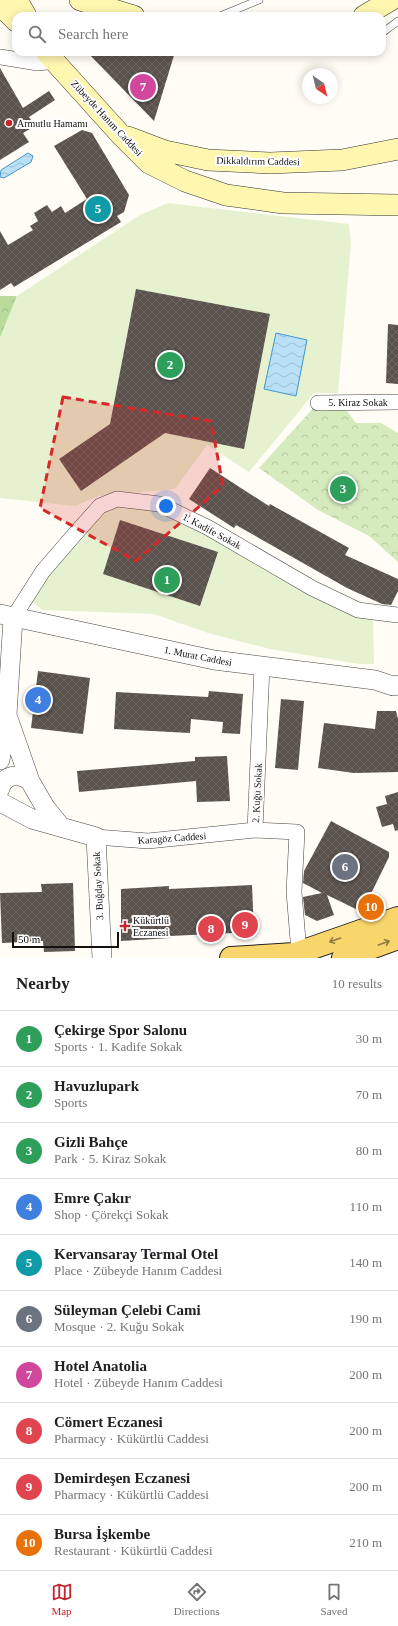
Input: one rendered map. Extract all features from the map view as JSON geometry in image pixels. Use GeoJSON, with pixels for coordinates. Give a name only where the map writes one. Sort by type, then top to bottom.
{"type":"FeatureCollection","features":[{"type":"Feature","properties":{"kind":"main road"},"geometry":{"type":"LineString","coordinates":[[17,0],[24,12]]}},
{"type":"Feature","properties":{"kind":"main road"},"geometry":{"type":"LineString","coordinates":[[80,0],[120,12]]}},
{"type":"Feature","properties":{"kind":"main road"},"geometry":{"type":"LineString","coordinates":[[371,12],[391,0]]}},
{"type":"Feature","properties":{"kind":"main road"},"geometry":{"type":"LineString","coordinates":[[0,5],[12,17]]}},
{"type":"Feature","properties":{"kind":"main road","name":"Zübeyde Hanım Caddesi"},"geometry":{"type":"LineString","coordinates":[[51,56],[120,134],[149,163],[185,181],[226,195],[283,203],[398,205]]}},
{"type":"Feature","properties":{"kind":"main road","name":"Dikkaldırım Caddesi"},"geometry":{"type":"LineString","coordinates":[[120,134],[165,151],[208,160],[270,163],[342,160],[398,149]]}},
{"type":"Feature","properties":{"kind":"main road"},"geometry":{"type":"LineString","coordinates":[[231,958],[300,952],[398,918]]}},
{"type":"Feature","properties":{"kind":"main road"},"geometry":{"type":"LineString","coordinates":[[343,958],[398,938]]}},
{"type":"Feature","properties":{"kind":"street"},"geometry":{"type":"LineString","coordinates":[[0,57],[38,63],[48,56]]}},
{"type":"Feature","properties":{"kind":"street","name":"5. Kiraz Sokak"},"geometry":{"type":"LineString","coordinates":[[318,403],[398,402]]}},
{"type":"Feature","properties":{"kind":"street","name":"1. Kadife Sokak"},"geometry":{"type":"LineString","coordinates":[[6,616],[100,506],[117,499],[159,504],[207,527],[312,588],[358,610],[398,615]]}},
{"type":"Feature","properties":{"kind":"street"},"geometry":{"type":"LineString","coordinates":[[0,760],[7,715],[6,616]]}},
{"type":"Feature","properties":{"kind":"street","name":"1. Murat Caddesi"},"geometry":{"type":"LineString","coordinates":[[6,616],[214,660],[375,680],[393,686],[398,685]]}},
{"type":"Feature","properties":{"kind":"street","name":"2. Kuğu Sokak"},"geometry":{"type":"LineString","coordinates":[[262,666],[255,830],[297,832],[294,892],[300,952]]}},
{"type":"Feature","properties":{"kind":"street"},"geometry":{"type":"LineString","coordinates":[[7,715],[31,783],[33,796],[27,806],[22,808],[4,800],[4,780],[14,775],[25,777],[31,783],[45,807],[61,827]]}},
{"type":"Feature","properties":{"kind":"street","name":"Karagöz Caddesi"},"geometry":{"type":"LineString","coordinates":[[4,800],[32,819],[96,837],[148,841],[255,830]]}},
{"type":"Feature","properties":{"kind":"street","name":"3. Buğday Sokak"},"geometry":{"type":"LineString","coordinates":[[96,837],[102,958]]}},
{"type":"Feature","properties":{"kind":"lane"},"geometry":{"type":"LineString","coordinates":[[230,12],[259,0]]}},
{"type":"Feature","properties":{"kind":"lane"},"geometry":{"type":"LineString","coordinates":[[386,30],[398,21]]}},
{"type":"Feature","properties":{"kind":"highlighted area"},"geometry":{"type":"Polygon","coordinates":[[[63,397],[211,421],[223,486],[136,561],[40,508],[63,397]]]}},
{"type":"Feature","properties":{"kind":"green space"},"geometry":{"type":"Polygon","coordinates":[[[168,203],[349,224],[351,244],[338,393],[314,393],[249,472],[207,445],[175,489],[99,496],[75,506],[0,498],[0,337],[17,296],[140,215],[168,203]]]}},
{"type":"Feature","properties":{"kind":"green space"},"geometry":{"type":"Polygon","coordinates":[[[0,296],[17,296],[0,340],[0,296]]]}},
{"type":"Feature","properties":{"kind":"green space"},"geometry":{"type":"Polygon","coordinates":[[[318,403],[341,403],[356,423],[381,423],[398,433],[398,562],[369,536],[318,510],[259,468],[318,403]]]}},
{"type":"Feature","properties":{"kind":"green space"},"geometry":{"type":"Polygon","coordinates":[[[159,504],[373,612],[374,664],[359,664],[270,649],[208,633],[154,614],[42,610],[27,596],[100,506],[159,504]]]}},
{"type":"Feature","properties":{"kind":"water"},"geometry":{"type":"Polygon","coordinates":[[[28,153],[33,156],[31,162],[4,178],[0,177],[1,170],[28,153]]]}},
{"type":"Feature","properties":{"kind":"water"},"geometry":{"type":"Polygon","coordinates":[[[276,333],[307,340],[296,396],[264,389],[276,333]]]}},
{"type":"Feature","properties":{"kind":"building"},"geometry":{"type":"Polygon","coordinates":[[[91,56],[174,56],[154,121],[91,56]]]}},
{"type":"Feature","properties":{"kind":"building"},"geometry":{"type":"Polygon","coordinates":[[[0,68],[23,108],[49,91],[55,100],[29,117],[35,126],[23,133],[29,142],[0,160],[0,68]]]}},
{"type":"Feature","properties":{"kind":"building"},"geometry":{"type":"Polygon","coordinates":[[[82,130],[92,133],[129,195],[124,212],[117,216],[121,222],[14,287],[11,283],[0,290],[0,231],[8,245],[33,230],[30,226],[38,221],[34,213],[47,205],[52,212],[61,206],[65,213],[87,199],[54,146],[82,130]]]}},
{"type":"Feature","properties":{"kind":"building"},"geometry":{"type":"Polygon","coordinates":[[[136,289],[270,314],[244,449],[165,433],[81,491],[59,459],[110,424],[136,289]]]}},
{"type":"Feature","properties":{"kind":"building"},"geometry":{"type":"Polygon","coordinates":[[[388,324],[398,325],[398,384],[386,383],[388,324]]]}},
{"type":"Feature","properties":{"kind":"building"},"geometry":{"type":"Polygon","coordinates":[[[210,468],[269,506],[270,504],[349,548],[345,555],[398,579],[398,591],[391,605],[382,604],[347,588],[236,525],[234,528],[189,499],[210,468]]]}},
{"type":"Feature","properties":{"kind":"building"},"geometry":{"type":"Polygon","coordinates":[[[120,520],[218,552],[200,606],[103,574],[120,520]]]}},
{"type":"Feature","properties":{"kind":"building"},"geometry":{"type":"Polygon","coordinates":[[[38,671],[90,678],[83,734],[31,728],[38,671]]]}},
{"type":"Feature","properties":{"kind":"building"},"geometry":{"type":"Polygon","coordinates":[[[209,691],[243,694],[240,734],[222,733],[223,722],[191,719],[190,733],[114,729],[116,692],[208,697],[209,691]]]}},
{"type":"Feature","properties":{"kind":"building"},"geometry":{"type":"Polygon","coordinates":[[[281,699],[304,701],[298,770],[275,768],[281,699]]]}},
{"type":"Feature","properties":{"kind":"building"},"geometry":{"type":"Polygon","coordinates":[[[377,711],[396,711],[398,719],[398,772],[354,773],[318,768],[324,723],[375,729],[377,711]]]}},
{"type":"Feature","properties":{"kind":"building"},"geometry":{"type":"Polygon","coordinates":[[[227,756],[230,801],[197,802],[196,781],[79,792],[77,771],[195,761],[195,757],[227,756]]]}},
{"type":"Feature","properties":{"kind":"building"},"geometry":{"type":"Polygon","coordinates":[[[398,792],[398,830],[395,831],[393,824],[382,827],[376,807],[387,804],[385,796],[398,792]]]}},
{"type":"Feature","properties":{"kind":"building"},"geometry":{"type":"Polygon","coordinates":[[[331,821],[389,852],[389,857],[362,912],[327,895],[334,915],[317,921],[305,915],[303,897],[322,893],[303,883],[304,871],[331,821]]]}},
{"type":"Feature","properties":{"kind":"building"},"geometry":{"type":"Polygon","coordinates":[[[73,883],[75,951],[44,952],[43,941],[2,943],[0,893],[42,892],[41,884],[73,883]]]}},
{"type":"Feature","properties":{"kind":"building"},"geometry":{"type":"Polygon","coordinates":[[[252,885],[254,932],[170,936],[170,938],[121,941],[121,889],[169,886],[169,889],[252,885]]]}},
{"type":"Feature","properties":{"kind":"place","name":"Hotel Anatolia"},"geometry":{"type":"Point","coordinates":[143,87]}},
{"type":"Feature","properties":{"kind":"place","name":"Armutlu Hamamı"},"geometry":{"type":"Point","coordinates":[9,123]}},
{"type":"Feature","properties":{"kind":"place","name":"Kervansaray Termal Otel"},"geometry":{"type":"Point","coordinates":[98,209]}},
{"type":"Feature","properties":{"kind":"place","name":"Havuzlupark"},"geometry":{"type":"Point","coordinates":[170,365]}},
{"type":"Feature","properties":{"kind":"place","name":"Gizli Bahçe"},"geometry":{"type":"Point","coordinates":[343,489]}},
{"type":"Feature","properties":{"kind":"place","name":"Çekirge Spor Salonu"},"geometry":{"type":"Point","coordinates":[167,580]}},
{"type":"Feature","properties":{"kind":"place","name":"Emre Çakır"},"geometry":{"type":"Point","coordinates":[38,700]}},
{"type":"Feature","properties":{"kind":"place","name":"Süleyman Çelebi Cami"},"geometry":{"type":"Point","coordinates":[345,867]}},
{"type":"Feature","properties":{"kind":"place","name":"Bursa İşkembe"},"geometry":{"type":"Point","coordinates":[371,907]}},
{"type":"Feature","properties":{"kind":"place","name":"Demirdeşen Eczanesi"},"geometry":{"type":"Point","coordinates":[245,925]}},
{"type":"Feature","properties":{"kind":"place","name":"Kükürtlü Eczanesi"},"geometry":{"type":"Point","coordinates":[125,926]}},
{"type":"Feature","properties":{"kind":"place","name":"Cömert Eczanesi"},"geometry":{"type":"Point","coordinates":[211,929]}}]}
